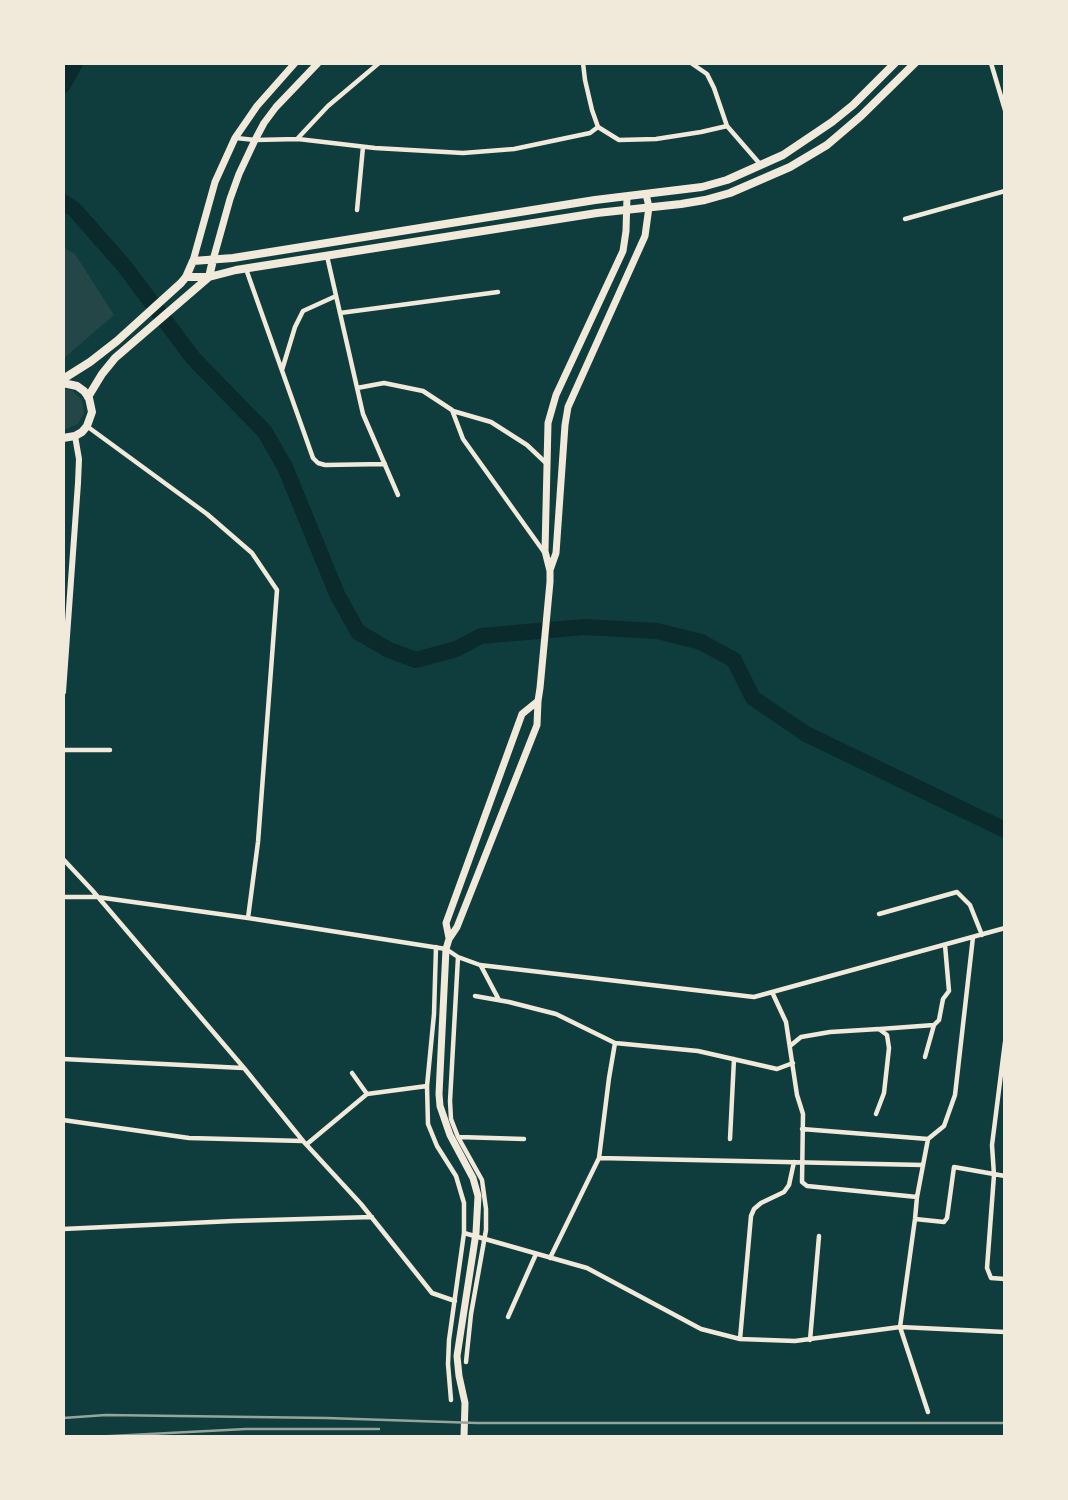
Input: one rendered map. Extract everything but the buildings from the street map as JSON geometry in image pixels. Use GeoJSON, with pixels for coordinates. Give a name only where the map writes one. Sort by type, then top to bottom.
{"type":"FeatureCollection","features":[{"type":"Feature","properties":{"kind":"highway"},"geometry":{"type":"LineString","coordinates":[[63,381],[117,341],[184,280],[193,261],[595,200],[702,187],[727,180],[783,155],[832,122],[895,63]]}},
{"type":"Feature","properties":{"kind":"highway"},"geometry":{"type":"LineString","coordinates":[[184,280],[626,209],[693,202],[730,193],[790,167],[827,145],[862,116],[915,63]]}},
{"type":"Feature","properties":{"kind":"highway"},"geometry":{"type":"LineString","coordinates":[[88,397],[102,374],[125,349],[209,277],[213,260]]}},
{"type":"Feature","properties":{"kind":"highway"},"geometry":{"type":"LineString","coordinates":[[63,381],[83,390],[92,412],[87,426],[75,436],[63,438]]}},
{"type":"Feature","properties":{"kind":"main road"},"geometry":{"type":"LineString","coordinates":[[193,261],[215,182],[235,138],[257,106],[295,63]]}},
{"type":"Feature","properties":{"kind":"main road"},"geometry":{"type":"LineString","coordinates":[[213,260],[239,174],[264,123],[318,63]]}},
{"type":"Feature","properties":{"kind":"main road"},"geometry":{"type":"LineString","coordinates":[[550,570],[556,553],[568,407],[645,236],[649,207],[646,194]]}},
{"type":"Feature","properties":{"kind":"main road"},"geometry":{"type":"LineString","coordinates":[[464,1437],[465,1403],[457,1356],[478,1196],[473,1178],[450,1135],[440,1106],[446,949],[537,725],[550,582],[546,554],[548,423],[552,407],[623,251],[626,197]]}},
{"type":"Feature","properties":{"kind":"main road"},"geometry":{"type":"LineString","coordinates":[[63,692],[78,483],[79,459],[75,436]]}},
{"type":"Feature","properties":{"kind":"main road"},"geometry":{"type":"LineString","coordinates":[[449,939],[446,923],[522,714],[538,701]]}},
{"type":"Feature","properties":{"kind":"street"},"geometry":{"type":"LineString","coordinates":[[298,139],[328,106],[379,63]]}},
{"type":"Feature","properties":{"kind":"street"},"geometry":{"type":"LineString","coordinates":[[583,63],[598,127],[618,139],[656,139],[727,126]]}},
{"type":"Feature","properties":{"kind":"street"},"geometry":{"type":"LineString","coordinates":[[691,63],[707,74],[727,126],[761,166]]}},
{"type":"Feature","properties":{"kind":"street"},"geometry":{"type":"LineString","coordinates":[[990,63],[1005,110]]}},
{"type":"Feature","properties":{"kind":"street"},"geometry":{"type":"LineString","coordinates":[[235,138],[298,139],[363,147],[463,153],[514,149],[590,133],[598,127]]}},
{"type":"Feature","properties":{"kind":"street"},"geometry":{"type":"LineString","coordinates":[[356,210],[363,147]]}},
{"type":"Feature","properties":{"kind":"street"},"geometry":{"type":"LineString","coordinates":[[905,219],[1005,191]]}},
{"type":"Feature","properties":{"kind":"street"},"geometry":{"type":"LineString","coordinates":[[327,256],[363,414],[398,495]]}},
{"type":"Feature","properties":{"kind":"street"},"geometry":{"type":"LineString","coordinates":[[246,269],[309,449],[318,463],[385,464]]}},
{"type":"Feature","properties":{"kind":"street"},"geometry":{"type":"LineString","coordinates":[[340,313],[498,292]]}},
{"type":"Feature","properties":{"kind":"street"},"geometry":{"type":"LineString","coordinates":[[282,371],[295,327],[303,311],[336,296]]}},
{"type":"Feature","properties":{"kind":"street"},"geometry":{"type":"LineString","coordinates":[[356,388],[384,383],[423,391],[452,410],[491,422],[527,445],[547,463]]}},
{"type":"Feature","properties":{"kind":"street"},"geometry":{"type":"LineString","coordinates":[[452,410],[463,439],[546,554]]}},
{"type":"Feature","properties":{"kind":"street"},"geometry":{"type":"LineString","coordinates":[[87,426],[207,514],[252,553],[277,590],[258,842],[248,918]]}},
{"type":"Feature","properties":{"kind":"street"},"geometry":{"type":"LineString","coordinates":[[63,750],[110,750]]}},
{"type":"Feature","properties":{"kind":"street"},"geometry":{"type":"LineString","coordinates":[[63,859],[372,1217],[432,1293],[455,1301]]}},
{"type":"Feature","properties":{"kind":"street"},"geometry":{"type":"LineString","coordinates":[[879,914],[957,892],[970,905],[982,934]]}},
{"type":"Feature","properties":{"kind":"street"},"geometry":{"type":"LineString","coordinates":[[63,897],[97,897],[436,947],[480,965],[754,997],[1005,928]]}},
{"type":"Feature","properties":{"kind":"street"},"geometry":{"type":"LineString","coordinates":[[928,1412],[901,1327],[917,1197],[928,1139],[944,1125],[955,1095],[973,937]]}},
{"type":"Feature","properties":{"kind":"street"},"geometry":{"type":"LineString","coordinates":[[925,1057],[948,991],[946,945]]}},
{"type":"Feature","properties":{"kind":"street"},"geometry":{"type":"LineString","coordinates":[[436,947],[434,1014],[427,1086],[428,1124],[437,1146],[456,1176],[464,1203],[464,1233],[449,1340],[451,1400]]}},
{"type":"Feature","properties":{"kind":"street"},"geometry":{"type":"LineString","coordinates":[[458,957],[451,1119],[482,1180],[486,1209],[485,1239],[471,1314],[466,1362]]}},
{"type":"Feature","properties":{"kind":"street"},"geometry":{"type":"LineString","coordinates":[[480,965],[499,1000]]}},
{"type":"Feature","properties":{"kind":"street"},"geometry":{"type":"LineString","coordinates":[[772,992],[786,1023],[797,1095],[803,1114],[802,1182],[807,1186],[917,1197]]}},
{"type":"Feature","properties":{"kind":"street"},"geometry":{"type":"LineString","coordinates":[[475,996],[556,1014],[615,1043],[698,1051],[777,1069],[793,1063]]}},
{"type":"Feature","properties":{"kind":"street"},"geometry":{"type":"LineString","coordinates":[[790,1046],[802,1037],[830,1032],[934,1025]]}},
{"type":"Feature","properties":{"kind":"street"},"geometry":{"type":"LineString","coordinates":[[876,1114],[884,1093],[889,1048],[887,1035],[879,1029]]}},
{"type":"Feature","properties":{"kind":"street"},"geometry":{"type":"LineString","coordinates":[[1005,1042],[992,1145],[994,1175],[987,1268],[991,1278],[1005,1279]]}},
{"type":"Feature","properties":{"kind":"street"},"geometry":{"type":"LineString","coordinates":[[550,1258],[599,1158],[615,1043]]}},
{"type":"Feature","properties":{"kind":"street"},"geometry":{"type":"LineString","coordinates":[[63,1059],[244,1068]]}},
{"type":"Feature","properties":{"kind":"street"},"geometry":{"type":"LineString","coordinates":[[730,1139],[734,1059]]}},
{"type":"Feature","properties":{"kind":"street"},"geometry":{"type":"LineString","coordinates":[[352,1073],[367,1094]]}},
{"type":"Feature","properties":{"kind":"street"},"geometry":{"type":"LineString","coordinates":[[63,1120],[189,1138],[305,1142],[367,1094],[427,1086]]}},
{"type":"Feature","properties":{"kind":"street"},"geometry":{"type":"LineString","coordinates":[[802,1129],[928,1139]]}},
{"type":"Feature","properties":{"kind":"street"},"geometry":{"type":"LineString","coordinates":[[458,1137],[524,1139]]}},
{"type":"Feature","properties":{"kind":"street"},"geometry":{"type":"LineString","coordinates":[[599,1158],[923,1165]]}},
{"type":"Feature","properties":{"kind":"street"},"geometry":{"type":"LineString","coordinates":[[740,1339],[751,1216],[761,1203],[784,1192],[789,1185],[794,1162]]}},
{"type":"Feature","properties":{"kind":"street"},"geometry":{"type":"LineString","coordinates":[[915,1219],[944,1222],[947,1218],[954,1167],[1005,1176]]}},
{"type":"Feature","properties":{"kind":"street"},"geometry":{"type":"LineString","coordinates":[[63,1229],[372,1217]]}},
{"type":"Feature","properties":{"kind":"street"},"geometry":{"type":"LineString","coordinates":[[464,1233],[587,1268],[701,1329],[740,1339],[810,1340],[901,1327],[1005,1332]]}},
{"type":"Feature","properties":{"kind":"street"},"geometry":{"type":"LineString","coordinates":[[810,1340],[819,1236]]}},
{"type":"Feature","properties":{"kind":"street"},"geometry":{"type":"LineString","coordinates":[[508,1317],[536,1254]]}},
{"type":"Feature","properties":{"kind":"shaded area"},"geometry":{"type":"Polygon","coordinates":[[[63,247],[75,254],[114,315],[63,359],[63,247]]]}},
{"type":"Feature","properties":{"kind":"shaded area"},"geometry":{"type":"Polygon","coordinates":[[[63,390],[73,391],[82,400],[84,413],[78,424],[63,429],[63,390]]]}},
{"type":"Feature","properties":{"kind":"waterway"},"geometry":{"type":"LineString","coordinates":[[63,85],[75,63]]}},
{"type":"Feature","properties":{"kind":"waterway"},"geometry":{"type":"LineString","coordinates":[[63,202],[74,209],[125,267],[193,358],[265,432],[285,467],[337,594],[358,632],[389,650],[416,660],[456,649],[481,636],[584,627],[657,631],[701,642],[734,660],[753,698],[806,734],[1005,830]]}},
{"type":"Feature","properties":{"kind":"railway"},"geometry":{"type":"LineString","coordinates":[[63,1418],[106,1415],[477,1423],[1005,1423]]}},
{"type":"Feature","properties":{"kind":"railway"},"geometry":{"type":"LineString","coordinates":[[92,1437],[246,1429],[379,1429]]}}]}
